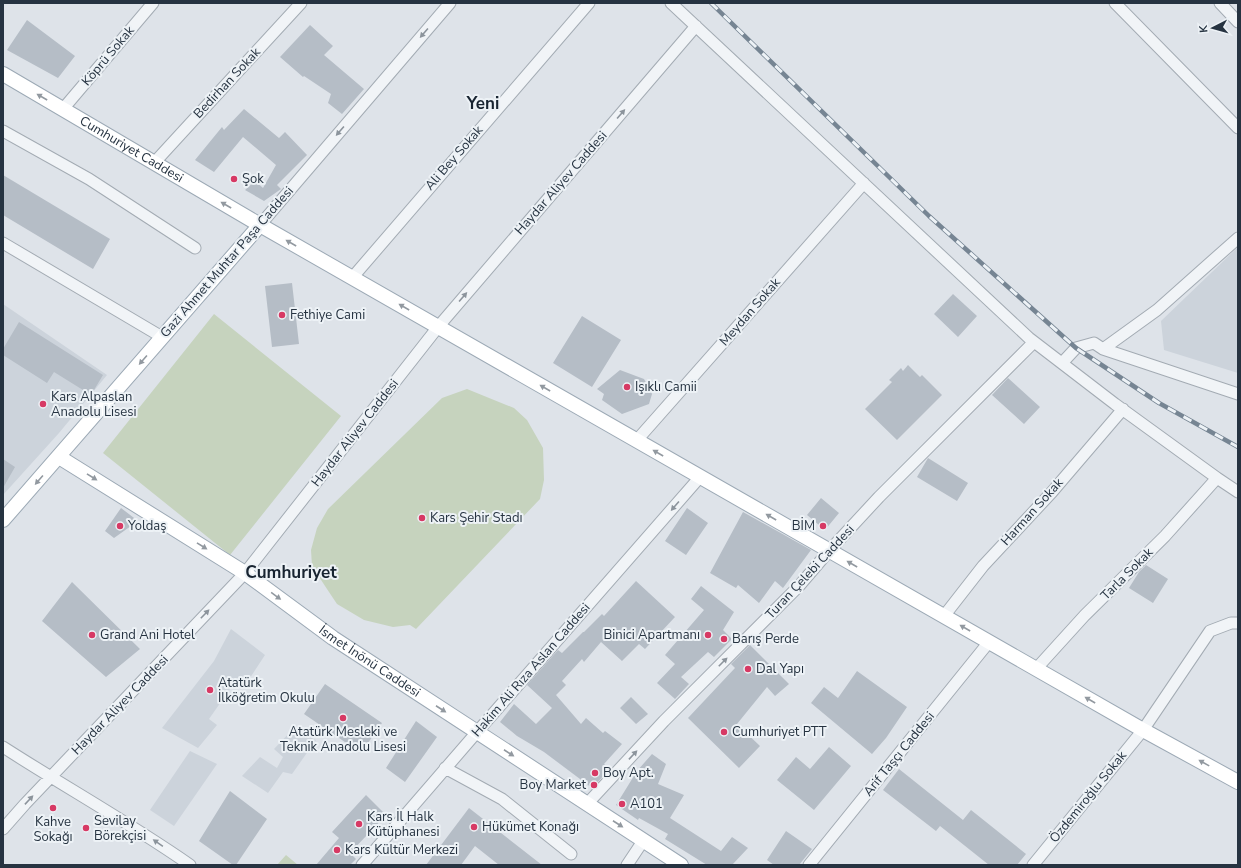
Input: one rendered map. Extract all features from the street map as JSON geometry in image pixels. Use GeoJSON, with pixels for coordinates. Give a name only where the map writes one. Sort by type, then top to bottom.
{"type":"FeatureCollection","features":[{"type":"Feature","properties":{"kind":"main road","name":"Cumhuriyet Caddesi"},"geometry":{"type":"LineString","coordinates":[[3,74],[352,278],[1142,730],[1238,782]]}},
{"type":"Feature","properties":{"kind":"main road","name":"Gazi Ahmet Muhtar Paşa Caddesi"},"geometry":{"type":"LineString","coordinates":[[3,520],[260,225]]}},
{"type":"Feature","properties":{"kind":"main road","name":"İsmet İnönü Caddesi"},"geometry":{"type":"LineString","coordinates":[[59,456],[245,573],[333,638],[681,865]]}},
{"type":"Feature","properties":{"kind":"street","name":"Köprü Sokak"},"geometry":{"type":"LineString","coordinates":[[63,109],[153,3]]}},
{"type":"Feature","properties":{"kind":"street","name":"Bedirhan Sokak"},"geometry":{"type":"LineString","coordinates":[[154,162],[301,3]]}},
{"type":"Feature","properties":{"kind":"street","name":"Gazi Ahmet Muhtar Paşa Caddesi"},"geometry":{"type":"LineString","coordinates":[[260,225],[450,3]]}},
{"type":"Feature","properties":{"kind":"street","name":"Ali Bey Sokak"},"geometry":{"type":"LineString","coordinates":[[352,278],[589,3]]}},
{"type":"Feature","properties":{"kind":"street"},"geometry":{"type":"LineString","coordinates":[[671,3],[1034,342],[1123,409],[1238,492]]}},
{"type":"Feature","properties":{"kind":"street"},"geometry":{"type":"LineString","coordinates":[[1115,3],[1238,128]]}},
{"type":"Feature","properties":{"kind":"street"},"geometry":{"type":"LineString","coordinates":[[1220,3],[1238,22]]}},
{"type":"Feature","properties":{"kind":"street","name":"Haydar Aliyev Caddesi"},"geometry":{"type":"LineString","coordinates":[[3,829],[50,777],[245,573],[438,327],[696,26]]}},
{"type":"Feature","properties":{"kind":"street"},"geometry":{"type":"LineString","coordinates":[[3,131],[89,179],[196,248]]}},
{"type":"Feature","properties":{"kind":"street","name":"Meydan Sokak"},"geometry":{"type":"LineString","coordinates":[[637,440],[864,183]]}},
{"type":"Feature","properties":{"kind":"street"},"geometry":{"type":"LineString","coordinates":[[1103,349],[1157,310],[1238,238]]}},
{"type":"Feature","properties":{"kind":"street"},"geometry":{"type":"LineString","coordinates":[[3,243],[162,337]]}},
{"type":"Feature","properties":{"kind":"street","name":"Turan Çelebi Caddesi"},"geometry":{"type":"LineString","coordinates":[[587,804],[664,721],[799,586],[879,497],[1034,342]]}},
{"type":"Feature","properties":{"kind":"street"},"geometry":{"type":"LineString","coordinates":[[1062,363],[1076,348],[1094,343],[1103,349],[1238,394]]}},
{"type":"Feature","properties":{"kind":"street","name":"Harman Sokak"},"geometry":{"type":"LineString","coordinates":[[944,616],[983,566],[1052,492],[1123,409]]}},
{"type":"Feature","properties":{"kind":"street","name":"Hakim Ali Rıza Aslan Caddesi"},"geometry":{"type":"LineString","coordinates":[[362,865],[700,477]]}},
{"type":"Feature","properties":{"kind":"street","name":"Tarla Sokak"},"geometry":{"type":"LineString","coordinates":[[1036,669],[1085,615],[1165,536],[1217,478]]}},
{"type":"Feature","properties":{"kind":"street","name":"Özdemiroğlu Sokak"},"geometry":{"type":"LineString","coordinates":[[1033,865],[1142,730],[1210,631],[1231,623],[1238,623]]}},
{"type":"Feature","properties":{"kind":"street","name":"Arif Taşçı Caddesi"},"geometry":{"type":"LineString","coordinates":[[809,865],[989,642]]}},
{"type":"Feature","properties":{"kind":"street"},"geometry":{"type":"LineString","coordinates":[[3,746],[50,777],[152,838],[190,865]]}},
{"type":"Feature","properties":{"kind":"street"},"geometry":{"type":"LineString","coordinates":[[445,768],[502,799],[572,854]]}},
{"type":"Feature","properties":{"kind":"street"},"geometry":{"type":"LineString","coordinates":[[627,865],[644,841]]}},
{"type":"Feature","properties":{"kind":"shaded area"},"geometry":{"type":"Polygon","coordinates":[[[1238,247],[1238,373],[1164,350],[1161,321],[1238,247]]]}},
{"type":"Feature","properties":{"kind":"shaded area","name":"Kars Alpaslan Anadolu Lisesi"},"geometry":{"type":"Polygon","coordinates":[[[3,304],[107,375],[59,433],[3,495],[3,304]]]}},
{"type":"Feature","properties":{"kind":"shaded area","name":"Atatürk İlköğretim Okulu"},"geometry":{"type":"Polygon","coordinates":[[[231,629],[265,655],[248,681],[237,679],[209,719],[217,725],[198,748],[162,728],[214,661],[231,629]]]}},
{"type":"Feature","properties":{"kind":"shaded area"},"geometry":{"type":"Polygon","coordinates":[[[293,729],[316,740],[292,774],[283,772],[268,793],[242,776],[260,757],[277,768],[283,757],[274,749],[293,729]]]}},
{"type":"Feature","properties":{"kind":"shaded area"},"geometry":{"type":"Polygon","coordinates":[[[190,751],[217,764],[174,826],[150,810],[190,751]]]}},
{"type":"Feature","properties":{"kind":"green space"},"geometry":{"type":"Polygon","coordinates":[[[214,314],[341,416],[230,555],[103,453],[214,314]]]}},
{"type":"Feature","properties":{"kind":"green space","name":"Kars Şehir Stadı"},"geometry":{"type":"Polygon","coordinates":[[[467,389],[514,408],[527,420],[543,448],[544,480],[540,499],[416,629],[410,625],[393,627],[364,620],[337,604],[312,566],[311,550],[317,528],[328,509],[442,398],[467,389]]]}},
{"type":"Feature","properties":{"kind":"green space"},"geometry":{"type":"Polygon","coordinates":[[[286,855],[298,865],[277,865],[286,855]]]}},
{"type":"Feature","properties":{"kind":"building"},"geometry":{"type":"Polygon","coordinates":[[[27,20],[75,56],[58,78],[7,50],[27,20]]]}},
{"type":"Feature","properties":{"kind":"building"},"geometry":{"type":"Polygon","coordinates":[[[310,25],[333,46],[324,55],[364,89],[342,114],[328,103],[331,94],[304,76],[303,77],[280,57],[310,25]]]}},
{"type":"Feature","properties":{"kind":"building"},"geometry":{"type":"Polygon","coordinates":[[[244,109],[279,138],[285,132],[307,155],[277,185],[281,189],[264,201],[245,190],[255,181],[263,188],[276,165],[243,137],[214,172],[195,160],[222,127],[224,130],[244,109]]]}},
{"type":"Feature","properties":{"kind":"building"},"geometry":{"type":"Polygon","coordinates":[[[3,175],[110,239],[93,269],[3,215],[3,175]]]}},
{"type":"Feature","properties":{"kind":"building","name":"Fethiye Cami"},"geometry":{"type":"Polygon","coordinates":[[[292,283],[299,344],[272,347],[265,286],[292,283]]]}},
{"type":"Feature","properties":{"kind":"building"},"geometry":{"type":"Polygon","coordinates":[[[953,294],[977,316],[958,337],[934,314],[953,294]]]}},
{"type":"Feature","properties":{"kind":"building"},"geometry":{"type":"Polygon","coordinates":[[[582,316],[621,340],[592,387],[553,363],[582,316]]]}},
{"type":"Feature","properties":{"kind":"building"},"geometry":{"type":"Polygon","coordinates":[[[19,322],[103,375],[91,395],[54,372],[47,383],[3,355],[3,349],[19,322]]]}},
{"type":"Feature","properties":{"kind":"building"},"geometry":{"type":"Polygon","coordinates":[[[908,365],[920,377],[922,375],[942,395],[897,440],[865,409],[892,382],[889,380],[901,368],[903,371],[908,365]]]}},
{"type":"Feature","properties":{"kind":"building","name":"Işıklı Camii"},"geometry":{"type":"Polygon","coordinates":[[[620,370],[644,379],[652,394],[649,404],[622,414],[602,400],[604,394],[597,389],[620,370]]]}},
{"type":"Feature","properties":{"kind":"building"},"geometry":{"type":"Polygon","coordinates":[[[1008,378],[1040,407],[1024,424],[992,395],[1008,378]]]}},
{"type":"Feature","properties":{"kind":"building"},"geometry":{"type":"Polygon","coordinates":[[[928,458],[968,483],[957,501],[917,477],[928,458]]]}},
{"type":"Feature","properties":{"kind":"building"},"geometry":{"type":"Polygon","coordinates":[[[3,459],[15,467],[3,488],[3,459]]]}},
{"type":"Feature","properties":{"kind":"building"},"geometry":{"type":"Polygon","coordinates":[[[821,498],[839,513],[825,530],[807,515],[821,498]]]}},
{"type":"Feature","properties":{"kind":"building","name":"Yoldaş"},"geometry":{"type":"Polygon","coordinates":[[[121,508],[138,521],[114,538],[105,531],[121,508]]]}},
{"type":"Feature","properties":{"kind":"building"},"geometry":{"type":"Polygon","coordinates":[[[687,508],[708,523],[686,555],[665,541],[687,508]]]}},
{"type":"Feature","properties":{"kind":"building"},"geometry":{"type":"Polygon","coordinates":[[[743,512],[811,550],[783,588],[775,581],[759,603],[738,585],[736,588],[710,573],[743,512]]]}},
{"type":"Feature","properties":{"kind":"building"},"geometry":{"type":"Polygon","coordinates":[[[1146,565],[1168,579],[1153,603],[1129,588],[1139,572],[1146,565]]]}},
{"type":"Feature","properties":{"kind":"building"},"geometry":{"type":"Polygon","coordinates":[[[636,581],[675,617],[645,649],[639,644],[622,661],[601,642],[584,662],[582,659],[562,681],[566,685],[556,695],[581,724],[586,718],[603,733],[605,731],[622,744],[604,764],[610,769],[592,788],[544,752],[517,736],[500,722],[514,704],[536,724],[552,708],[527,685],[558,650],[562,653],[602,614],[604,616],[636,581]]]}},
{"type":"Feature","properties":{"kind":"building","name":"Grand Ani Hotel"},"geometry":{"type":"Polygon","coordinates":[[[72,582],[140,649],[106,677],[42,621],[72,582]]]}},
{"type":"Feature","properties":{"kind":"building"},"geometry":{"type":"Polygon","coordinates":[[[701,586],[734,612],[723,630],[732,639],[714,657],[708,652],[681,677],[689,684],[675,699],[657,683],[675,664],[665,655],[704,610],[691,599],[701,586]]]}},
{"type":"Feature","properties":{"kind":"building"},"geometry":{"type":"Polygon","coordinates":[[[750,645],[789,684],[775,696],[767,687],[737,724],[760,746],[739,768],[688,718],[735,668],[731,664],[750,645]]]}},
{"type":"Feature","properties":{"kind":"building"},"geometry":{"type":"Polygon","coordinates":[[[857,671],[907,707],[886,738],[872,754],[811,703],[824,687],[838,698],[857,671]]]}},
{"type":"Feature","properties":{"kind":"building","name":"Atatürk Mesleki ve Teknik Anadolu Lisesi"},"geometry":{"type":"Polygon","coordinates":[[[325,684],[382,723],[361,753],[304,714],[325,684]]]}},
{"type":"Feature","properties":{"kind":"building"},"geometry":{"type":"Polygon","coordinates":[[[631,697],[648,714],[636,724],[620,708],[631,697]]]}},
{"type":"Feature","properties":{"kind":"building"},"geometry":{"type":"Polygon","coordinates":[[[416,721],[437,737],[405,782],[386,768],[416,721]]]}},
{"type":"Feature","properties":{"kind":"building"},"geometry":{"type":"Polygon","coordinates":[[[829,747],[851,766],[814,810],[777,780],[796,757],[810,769],[829,747]]]}},
{"type":"Feature","properties":{"kind":"building"},"geometry":{"type":"Polygon","coordinates":[[[652,754],[666,764],[658,784],[684,795],[670,818],[721,851],[732,837],[748,848],[732,865],[707,865],[665,839],[668,834],[639,818],[638,820],[616,805],[637,771],[652,754]]]}},
{"type":"Feature","properties":{"kind":"building"},"geometry":{"type":"Polygon","coordinates":[[[899,769],[963,820],[971,810],[1026,854],[1017,865],[989,865],[940,826],[936,831],[883,790],[899,769]]]}},
{"type":"Feature","properties":{"kind":"building"},"geometry":{"type":"Polygon","coordinates":[[[230,791],[267,819],[236,865],[233,865],[199,841],[230,791]]]}},
{"type":"Feature","properties":{"kind":"building","name":"Kars İl Halk Kütüphanesi"},"geometry":{"type":"Polygon","coordinates":[[[366,795],[386,815],[350,853],[356,859],[350,865],[316,865],[339,838],[332,832],[366,795]]]}},
{"type":"Feature","properties":{"kind":"building","name":"Hükümet Konağı"},"geometry":{"type":"Polygon","coordinates":[[[469,808],[542,865],[499,865],[475,846],[461,865],[426,865],[469,808]]]}},
{"type":"Feature","properties":{"kind":"building"},"geometry":{"type":"Polygon","coordinates":[[[786,831],[812,849],[799,865],[774,865],[767,860],[786,831]]]}},
{"type":"Feature","properties":{"kind":"railway"},"geometry":{"type":"LineString","coordinates":[[711,3],[929,216],[1076,348],[1159,403],[1238,447]]}},
{"type":"Feature","properties":{"kind":"place","name":"Şok"},"geometry":{"type":"Point","coordinates":[234,179]}},
{"type":"Feature","properties":{"kind":"place","name":"Fethiye Cami"},"geometry":{"type":"Point","coordinates":[282,315]}},
{"type":"Feature","properties":{"kind":"place","name":"Işıklı Camii"},"geometry":{"type":"Point","coordinates":[627,387]}},
{"type":"Feature","properties":{"kind":"place","name":"Kars Alpaslan Anadolu Lisesi"},"geometry":{"type":"Point","coordinates":[43,404]}},
{"type":"Feature","properties":{"kind":"place","name":"Kars Şehir Stadı"},"geometry":{"type":"Point","coordinates":[422,518]}},
{"type":"Feature","properties":{"kind":"place","name":"Yoldaş"},"geometry":{"type":"Point","coordinates":[120,526]}},
{"type":"Feature","properties":{"kind":"place","name":"BİM"},"geometry":{"type":"Point","coordinates":[823,526]}},
{"type":"Feature","properties":{"kind":"place","name":"Grand Ani Hotel"},"geometry":{"type":"Point","coordinates":[92,635]}},
{"type":"Feature","properties":{"kind":"place","name":"Binici Apartmanı"},"geometry":{"type":"Point","coordinates":[708,635]}},
{"type":"Feature","properties":{"kind":"place","name":"Barış Perde"},"geometry":{"type":"Point","coordinates":[724,639]}},
{"type":"Feature","properties":{"kind":"place","name":"Dal Yapı"},"geometry":{"type":"Point","coordinates":[748,669]}},
{"type":"Feature","properties":{"kind":"place","name":"Atatürk İlköğretim Okulu"},"geometry":{"type":"Point","coordinates":[210,690]}},
{"type":"Feature","properties":{"kind":"place","name":"Atatürk Mesleki ve Teknik Anadolu Lisesi"},"geometry":{"type":"Point","coordinates":[343,718]}},
{"type":"Feature","properties":{"kind":"place","name":"Cumhuriyet PTT"},"geometry":{"type":"Point","coordinates":[724,732]}},
{"type":"Feature","properties":{"kind":"place","name":"Boy Apt."},"geometry":{"type":"Point","coordinates":[595,773]}},
{"type":"Feature","properties":{"kind":"place","name":"Boy Market"},"geometry":{"type":"Point","coordinates":[594,785]}},
{"type":"Feature","properties":{"kind":"place","name":"A101"},"geometry":{"type":"Point","coordinates":[622,804]}},
{"type":"Feature","properties":{"kind":"place","name":"Kahve Sokağı"},"geometry":{"type":"Point","coordinates":[53,808]}},
{"type":"Feature","properties":{"kind":"place","name":"Kars İl Halk Kütüphanesi"},"geometry":{"type":"Point","coordinates":[359,824]}},
{"type":"Feature","properties":{"kind":"place","name":"Hükümet Konağı"},"geometry":{"type":"Point","coordinates":[474,827]}},
{"type":"Feature","properties":{"kind":"place","name":"Sevilay Börekçisi"},"geometry":{"type":"Point","coordinates":[86,828]}},
{"type":"Feature","properties":{"kind":"place","name":"Kars Kültür Merkezi"},"geometry":{"type":"Point","coordinates":[337,850]}},
{"type":"Feature","properties":{"kind":"district","name":"Yeni"},"geometry":{"type":"Point","coordinates":[483,103]}},
{"type":"Feature","properties":{"kind":"district","name":"Cumhuriyet"},"geometry":{"type":"Point","coordinates":[291,572]}}]}
